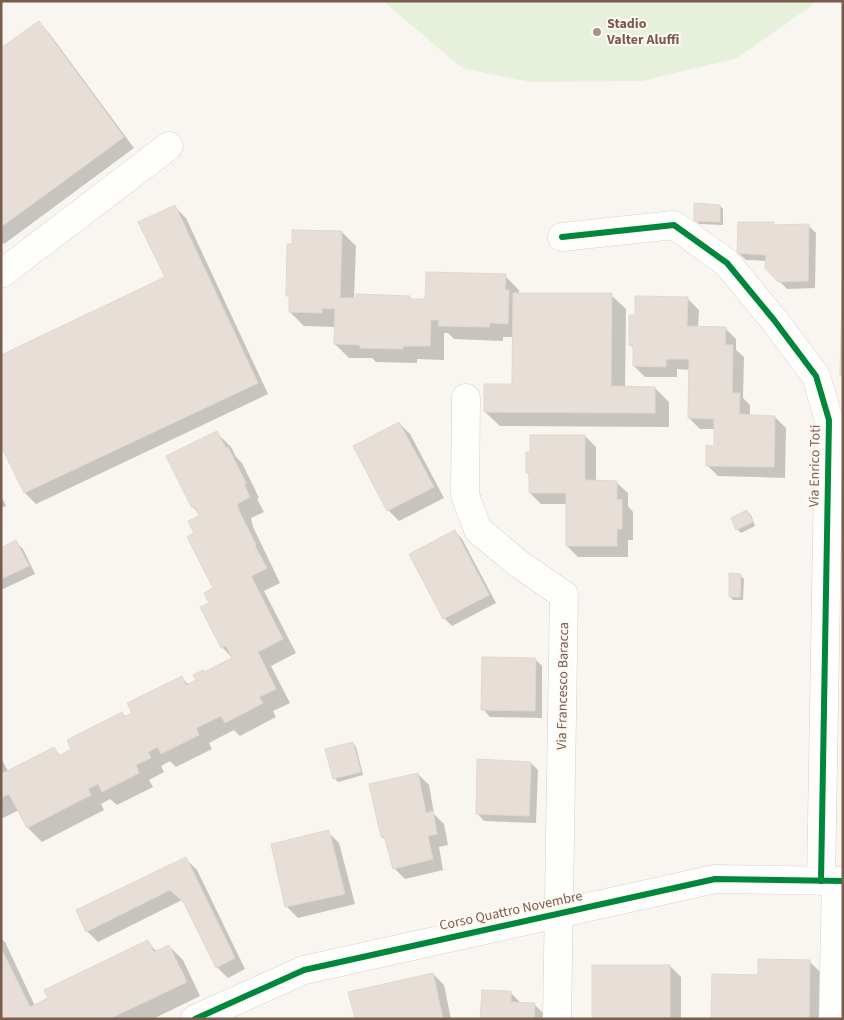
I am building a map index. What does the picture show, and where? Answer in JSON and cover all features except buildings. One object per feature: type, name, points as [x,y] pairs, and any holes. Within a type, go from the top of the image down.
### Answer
[{"type":"street","points":[[1,274],[168,146]]},
{"type":"street","name":"Via Enrico Toti","points":[[562,237],[674,225],[727,263],[774,320],[816,376],[829,420],[834,1019]]},
{"type":"street","name":"Via Francesco Baracca","points":[[466,398],[465,495],[478,530],[519,564],[564,595],[557,1019]]},
{"type":"street","name":"Corso Quattro Novembre","points":[[195,1019],[304,970],[715,879],[833,881]]},
{"type":"green space","name":"Stadio Valter Aluffi","points":[[383,1],[815,1],[811,6],[737,58],[642,81],[530,82],[462,68]]},
{"type":"cycle path","points":[[562,237],[674,225],[727,263],[774,320],[816,376],[829,420],[821,881]]},
{"type":"cycle path","points":[[195,1019],[304,970],[715,879],[843,881]]},
{"type":"place","name":"Stadio Valter Aluffi","points":[[597,32]]}]
